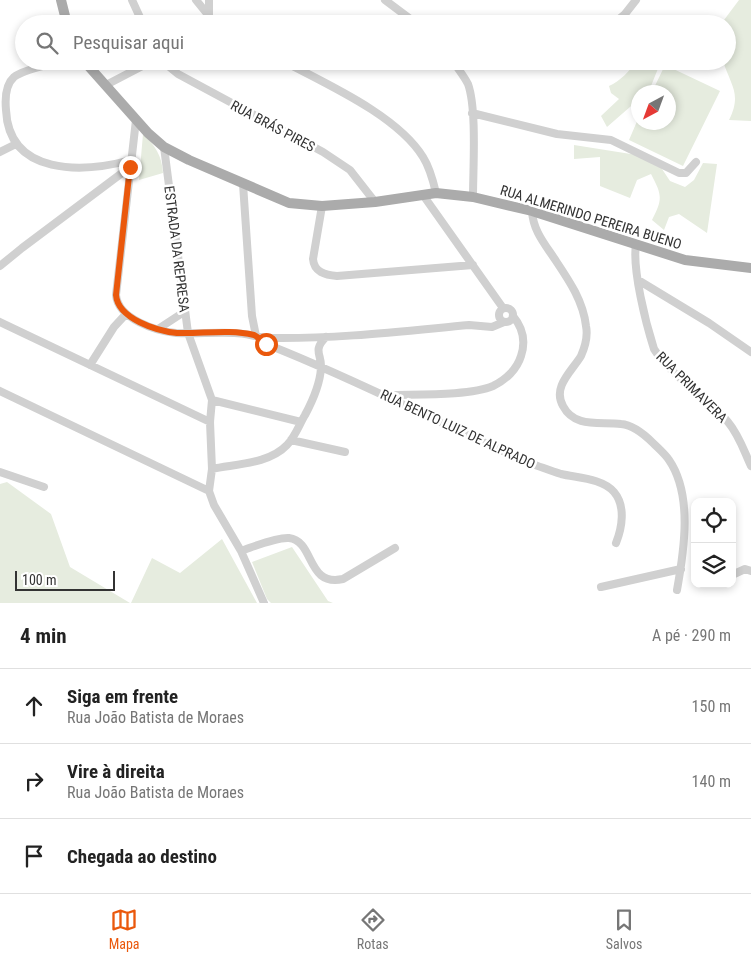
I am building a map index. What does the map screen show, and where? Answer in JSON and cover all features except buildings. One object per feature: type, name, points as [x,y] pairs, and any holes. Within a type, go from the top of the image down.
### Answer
[{"type":"main road","points":[[61,0],[65,15]]},
{"type":"main road","name":"RUA ALMERINDO PEREIRA BUENO","points":[[92,70],[148,133],[164,146],[189,160],[289,203],[322,206],[375,202],[436,193],[473,197],[532,211],[694,262],[751,268]]},
{"type":"street","points":[[132,0],[140,15]]},
{"type":"street","points":[[196,0],[208,15]]},
{"type":"street","points":[[209,0],[209,15]]},
{"type":"street","points":[[386,0],[405,15]]},
{"type":"street","points":[[624,15],[636,0]]},
{"type":"street","points":[[32,70],[19,74],[9,83],[6,98],[7,120],[9,132],[16,144],[38,161],[53,165],[67,167],[130,164]]},
{"type":"street","points":[[106,85],[135,70]]},
{"type":"street","name":"RUA BRÁS PIRES","points":[[173,70],[323,152],[343,165],[356,177],[375,202]]},
{"type":"street","points":[[300,70],[362,105],[400,130],[424,158],[436,193]]},
{"type":"street","points":[[459,70],[467,83],[470,93],[473,197]]},
{"type":"street","points":[[472,113],[557,134],[611,140],[679,173],[686,173],[696,162]]},
{"type":"street","points":[[136,120],[116,295],[118,304],[126,314],[137,321],[175,332],[232,333],[271,338],[326,337],[484,325],[492,326],[509,321],[513,316]]},
{"type":"street","points":[[0,152],[16,144]]},
{"type":"street","name":"ESTRADA DA REPRESA","points":[[164,146],[184,312],[188,333],[212,400],[210,422],[212,469],[208,491]]},
{"type":"street","points":[[0,266],[130,164]]},
{"type":"street","points":[[243,184],[252,316],[256,336]]},
{"type":"street","points":[[423,195],[473,265],[501,310],[499,317],[504,322]]},
{"type":"street","points":[[322,206],[313,264],[317,270],[324,274],[337,276],[473,265]]},
{"type":"street","points":[[532,211],[538,234],[576,291],[587,327],[586,342],[580,356],[562,384],[560,396],[562,405],[575,418],[588,423],[622,424],[633,428],[649,439],[669,460],[677,478],[685,516],[684,551],[677,590]]},
{"type":"street","name":"RUA PRIMAVERA","points":[[636,244],[635,262],[638,280],[654,349],[660,358],[682,380],[727,420],[736,432],[751,466]]},
{"type":"street","points":[[638,280],[709,322],[751,352]]},
{"type":"street","points":[[385,395],[462,392],[493,386],[505,379],[513,371],[523,349],[524,340],[521,329],[510,309],[501,310],[490,322],[484,325]]},
{"type":"street","points":[[158,328],[184,312]]},
{"type":"street","points":[[90,365],[114,327],[126,314]]},
{"type":"street","points":[[0,322],[210,422]]},
{"type":"street","name":"RUA BENTO LUIZ DE ALPRADO","points":[[256,336],[271,346],[385,395],[537,466],[560,474],[605,485],[614,492],[621,506],[622,516],[616,543]]},
{"type":"street","points":[[212,469],[256,461],[278,451],[290,440],[314,395],[321,367],[318,353],[319,346],[326,337]]},
{"type":"street","points":[[0,391],[208,491],[241,551],[264,603]]},
{"type":"street","points":[[212,400],[301,422]]},
{"type":"street","points":[[290,440],[344,452]]},
{"type":"street","points":[[0,472],[44,487]]},
{"type":"street","points":[[241,551],[279,539],[289,538],[296,540],[302,545],[316,570],[328,580],[335,580],[343,578],[395,548]]},
{"type":"street","points":[[601,587],[681,569]]},
{"type":"street","points":[[736,573],[745,569],[751,570]]},
{"type":"shaded area","points":[[739,0],[751,0],[751,121],[729,120],[735,103],[735,96],[727,70],[736,70],[736,15],[728,15]]},
{"type":"shaded area","points":[[629,70],[657,70],[651,85],[631,85],[631,106],[607,127],[601,116],[619,99],[611,93],[609,86]]},
{"type":"shaded area","points":[[663,70],[676,70],[720,91],[683,166],[629,140],[633,130],[676,130],[676,85],[655,85]]},
{"type":"shaded area","points":[[143,134],[157,151],[163,173],[139,180]]},
{"type":"shaded area","points":[[574,145],[637,155],[658,163],[670,181],[685,187],[694,180],[703,163],[717,164],[707,233],[679,214],[669,217],[664,230],[652,220],[660,197],[651,174],[637,180],[630,198],[600,186],[600,157],[574,159]]},
{"type":"shaded area","points":[[7,482],[51,514],[70,567],[130,603],[0,603],[0,484]]},
{"type":"shaded area","points":[[222,539],[257,603],[131,603],[152,558],[180,573]]},
{"type":"shaded area","points":[[292,547],[328,601],[333,603],[271,603],[267,599],[252,562]]},
{"type":"route","points":[[130,167],[116,295],[121,308],[126,314],[137,321],[158,328],[175,332],[244,334],[256,336],[266,344]]}]
